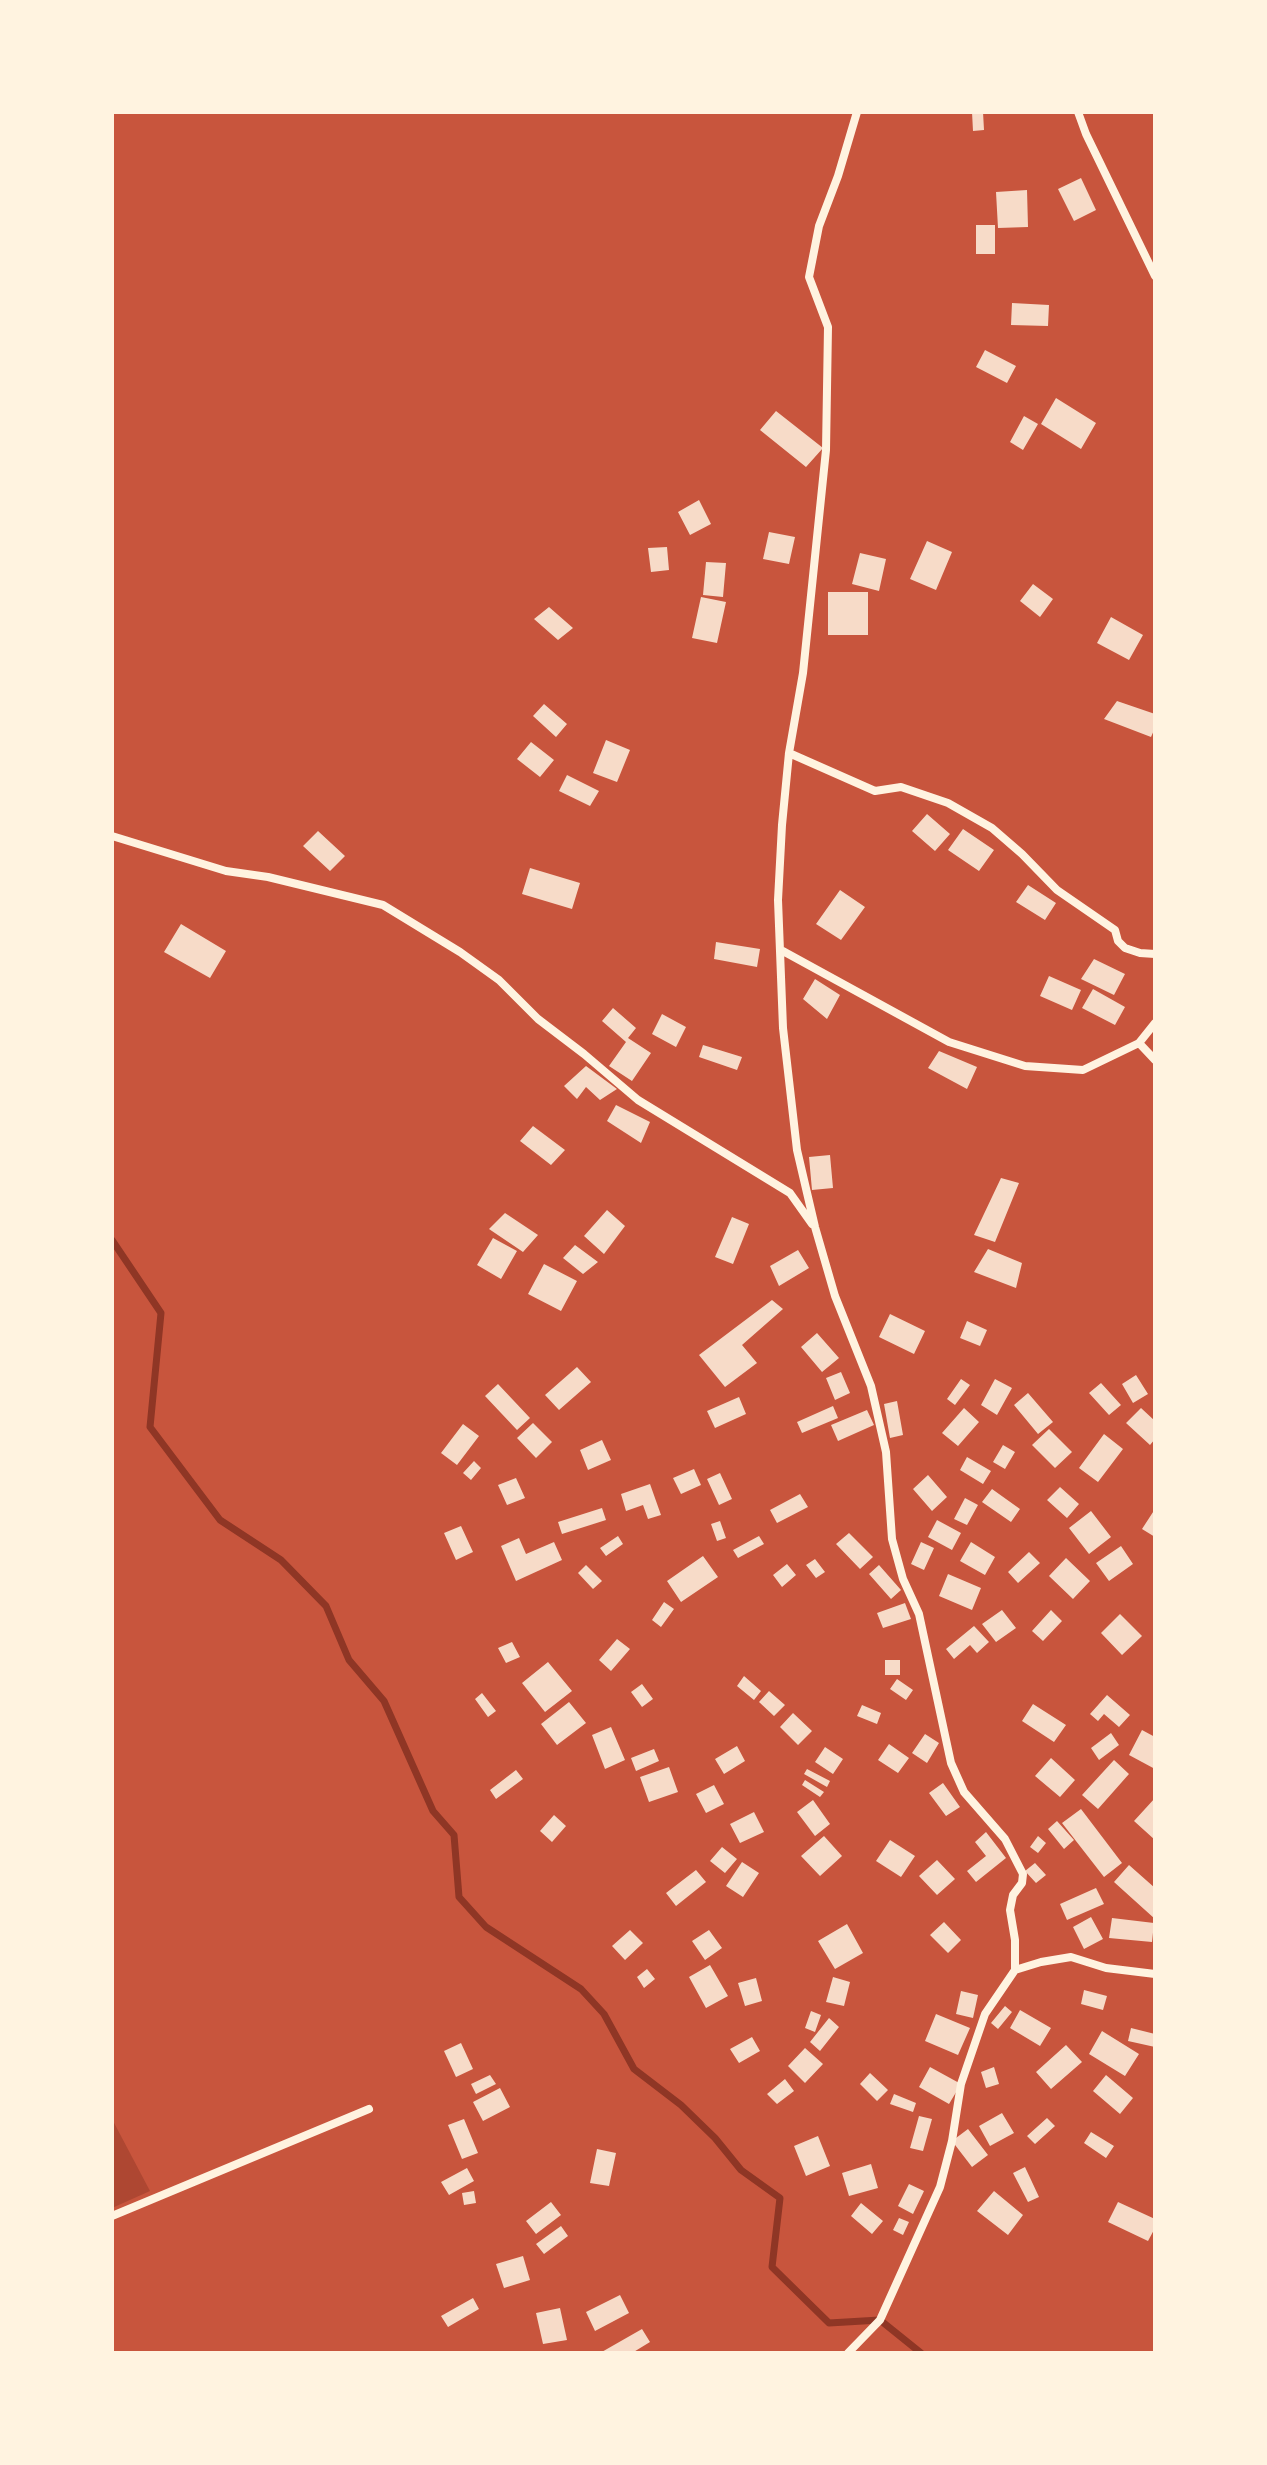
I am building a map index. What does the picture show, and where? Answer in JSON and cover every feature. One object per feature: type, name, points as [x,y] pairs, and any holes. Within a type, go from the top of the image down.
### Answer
[{"type":"street","points":[[848,2353],[880,2320],[940,2187],[952,2141],[961,2084],[985,2014],[1015,1970],[1015,1940],[1010,1910],[1023,1874],[1005,1839],[964,1792],[951,1763],[919,1614],[903,1579],[892,1539],[886,1452],[871,1386],[835,1296],[797,1150],[783,1028],[778,900],[782,825],[789,753],[803,673],[826,450],[828,327],[809,277],[819,226],[857,112]]},
{"type":"street","points":[[1078,112],[1092,148],[1155,276]]},
{"type":"street","points":[[789,753],[875,791],[901,787],[948,803],[992,828],[1057,890],[1115,930],[1118,941],[1125,948],[1155,954]]},
{"type":"street","points":[[112,836],[226,871],[268,877],[383,905],[499,980],[538,1019],[638,1100],[790,1193],[815,1227]]},
{"type":"street","points":[[781,950],[949,1042],[1025,1066],[1083,1070],[1139,1043],[1155,1023]]},
{"type":"street","points":[[1139,1043],[1155,1060]]},
{"type":"street","points":[[1015,1970],[1071,1957],[1106,1968],[1155,1974]]},
{"type":"street","points":[[112,2216],[369,2109]]},
{"type":"shaded area","points":[[112,2119],[150,2191],[112,2208]]},
{"type":"building","points":[[972,112],[983,112],[984,130],[973,131]]},
{"type":"building","points":[[1081,178],[1096,210],[1074,221],[1058,189]]},
{"type":"building","points":[[1027,190],[1028,227],[998,228],[996,192]]},
{"type":"building","points":[[976,225],[995,225],[995,254],[976,254]]},
{"type":"building","points":[[1012,303],[1049,305],[1048,326],[1011,325]]},
{"type":"building","points":[[985,350],[1016,366],[1007,383],[976,367]]},
{"type":"building","points":[[1056,398],[1096,423],[1081,449],[1041,424]]},
{"type":"building","points":[[776,411],[823,448],[806,467],[760,430]]},
{"type":"building","points":[[1024,416],[1038,424],[1023,450],[1010,442]]},
{"type":"building","points":[[699,500],[711,524],[690,535],[678,512]]},
{"type":"building","points":[[769,532],[795,537],[789,564],[763,559]]},
{"type":"building","points":[[927,541],[952,552],[936,590],[910,579]]},
{"type":"building","points":[[667,547],[669,570],[651,572],[648,548]]},
{"type":"building","points":[[860,553],[886,559],[879,591],[852,584]]},
{"type":"building","points":[[706,562],[726,563],[723,597],[703,595]]},
{"type":"building","points":[[1033,584],[1053,599],[1040,617],[1020,601]]},
{"type":"building","points":[[828,592],[868,592],[868,635],[828,635]]},
{"type":"building","points":[[701,597],[726,602],[717,643],[692,638]]},
{"type":"building","points":[[549,607],[573,628],[558,640],[534,619]]},
{"type":"building","points":[[1111,617],[1143,635],[1129,660],[1097,643]]},
{"type":"building","points":[[1117,701],[1155,714],[1151,737],[1104,719]]},
{"type":"building","points":[[544,704],[567,724],[556,737],[533,716]]},
{"type":"building","points":[[606,740],[630,750],[617,782],[593,773]]},
{"type":"building","points":[[531,742],[554,760],[540,777],[517,759]]},
{"type":"building","points":[[567,775],[599,791],[590,806],[559,791]]},
{"type":"building","points":[[927,814],[950,834],[935,851],[912,831]]},
{"type":"building","points":[[963,829],[994,850],[979,871],[948,850]]},
{"type":"building","points":[[318,831],[345,856],[330,871],[303,846]]},
{"type":"building","points":[[530,868],[580,883],[572,909],[522,894]]},
{"type":"building","points":[[1028,885],[1056,903],[1045,920],[1016,902]]},
{"type":"building","points":[[840,890],[865,907],[841,940],[816,924]]},
{"type":"building","points":[[181,924],[226,951],[210,978],[164,952]]},
{"type":"building","points":[[716,942],[760,949],[757,967],[714,959]]},
{"type":"building","points":[[1094,959],[1125,974],[1114,995],[1081,979]]},
{"type":"building","points":[[1049,976],[1081,990],[1072,1010],[1040,996]]},
{"type":"building","points":[[815,979],[840,995],[827,1019],[803,999]]},
{"type":"building","points":[[1093,989],[1125,1007],[1115,1025],[1082,1008]]},
{"type":"building","points":[[613,1008],[636,1028],[628,1038],[651,1053],[632,1081],[609,1066],[626,1042],[602,1021]]},
{"type":"building","points":[[662,1014],[686,1027],[676,1047],[652,1034]]},
{"type":"building","points":[[703,1045],[742,1057],[737,1070],[699,1057]]},
{"type":"building","points":[[939,1051],[977,1067],[967,1089],[928,1068]]},
{"type":"building","points":[[586,1066],[617,1089],[600,1100],[586,1087],[577,1099],[564,1086]]},
{"type":"building","points":[[616,1105],[650,1122],[641,1143],[607,1121]]},
{"type":"building","points":[[533,1126],[565,1150],[551,1165],[520,1141]]},
{"type":"building","points":[[830,1155],[833,1188],[812,1190],[809,1157]]},
{"type":"building","points":[[1001,1178],[1019,1183],[995,1242],[974,1235]]},
{"type":"building","points":[[607,1210],[625,1226],[604,1254],[584,1236]]},
{"type":"building","points":[[505,1213],[538,1235],[523,1252],[489,1229]]},
{"type":"building","points":[[732,1217],[749,1224],[733,1264],[715,1257]]},
{"type":"building","points":[[493,1238],[517,1251],[501,1279],[477,1265]]},
{"type":"building","points":[[575,1245],[598,1262],[583,1274],[563,1258]]},
{"type":"building","points":[[988,1249],[1022,1263],[1016,1288],[974,1272]]},
{"type":"building","points":[[798,1250],[809,1268],[779,1286],[770,1266]]},
{"type":"building","points":[[544,1264],[577,1281],[561,1311],[528,1294]]},
{"type":"building","points":[[772,1300],[783,1309],[742,1345],[757,1363],[725,1387],[699,1355]]},
{"type":"building","points":[[890,1314],[925,1331],[914,1354],[879,1337]]},
{"type":"building","points":[[967,1321],[987,1330],[980,1346],[960,1338]]},
{"type":"building","points":[[817,1333],[839,1358],[822,1372],[801,1347]]},
{"type":"building","points":[[577,1367],[591,1382],[559,1410],[545,1395]]},
{"type":"building","points":[[841,1372],[850,1393],[835,1400],[826,1378]]},
{"type":"building","points":[[1136,1375],[1148,1394],[1133,1403],[1122,1384]]},
{"type":"building","points":[[961,1379],[970,1385],[955,1405],[947,1399]]},
{"type":"building","points":[[995,1379],[1012,1388],[997,1415],[981,1405]]},
{"type":"building","points":[[1101,1383],[1121,1405],[1109,1415],[1089,1393]]},
{"type":"building","points":[[498,1384],[530,1418],[517,1430],[485,1396]]},
{"type":"building","points":[[1028,1393],[1053,1422],[1038,1434],[1014,1405]]},
{"type":"building","points":[[739,1397],[746,1414],[715,1428],[707,1411]]},
{"type":"building","points":[[897,1401],[903,1435],[890,1438],[884,1404]]},
{"type":"building","points":[[833,1406],[838,1418],[802,1433],[797,1422]]},
{"type":"building","points":[[964,1408],[979,1422],[958,1446],[942,1433]]},
{"type":"building","points":[[1141,1408],[1155,1421],[1155,1439],[1150,1445],[1126,1423]]},
{"type":"building","points":[[867,1410],[874,1425],[838,1441],[831,1425]]},
{"type":"building","points":[[533,1423],[552,1442],[536,1458],[517,1438]]},
{"type":"building","points":[[463,1424],[479,1436],[457,1465],[441,1453]]},
{"type":"building","points":[[1049,1429],[1072,1452],[1055,1468],[1032,1445]]},
{"type":"building","points":[[1104,1434],[1123,1449],[1098,1482],[1079,1468]]},
{"type":"building","points":[[602,1440],[611,1460],[588,1470],[580,1450]]},
{"type":"building","points":[[1003,1445],[1015,1452],[1005,1469],[993,1462]]},
{"type":"building","points":[[967,1457],[991,1471],[983,1484],[960,1470]]},
{"type":"building","points":[[474,1461],[481,1468],[471,1480],[463,1473]]},
{"type":"building","points":[[694,1469],[701,1485],[681,1494],[673,1478]]},
{"type":"building","points":[[720,1473],[732,1499],[719,1505],[707,1479]]},
{"type":"building","points":[[928,1475],[947,1497],[932,1511],[913,1489]]},
{"type":"building","points":[[516,1478],[525,1498],[507,1505],[498,1485]]},
{"type":"building","points":[[650,1484],[661,1515],[648,1519],[643,1505],[626,1511],[621,1494]]},
{"type":"building","points":[[1060,1487],[1079,1504],[1067,1518],[1047,1500]]},
{"type":"building","points":[[992,1489],[1020,1509],[1011,1522],[982,1502]]},
{"type":"building","points":[[800,1494],[808,1507],[777,1523],[770,1510]]},
{"type":"building","points":[[965,1498],[978,1505],[967,1525],[954,1519]]},
{"type":"building","points":[[602,1508],[606,1520],[562,1534],[558,1522]]},
{"type":"building","points":[[1155,1509],[1155,1537],[1142,1529]]},
{"type":"building","points":[[1091,1511],[1111,1537],[1089,1554],[1069,1528]]},
{"type":"building","points":[[937,1520],[961,1533],[952,1550],[928,1537]]},
{"type":"building","points":[[720,1521],[726,1538],[717,1541],[711,1524]]},
{"type":"building","points":[[461,1526],[473,1552],[456,1560],[444,1533]]},
{"type":"building","points":[[849,1533],[873,1557],[860,1569],[836,1544]]},
{"type":"building","points":[[618,1536],[623,1544],[606,1556],[600,1548]]},
{"type":"building","points":[[759,1536],[764,1544],[738,1558],[733,1550]]},
{"type":"building","points":[[519,1538],[526,1554],[554,1542],[562,1560],[516,1581],[501,1546]]},
{"type":"building","points":[[921,1542],[934,1548],[924,1570],[911,1564]]},
{"type":"building","points":[[971,1542],[995,1557],[985,1575],[960,1561]]},
{"type":"building","points":[[1121,1546],[1133,1564],[1109,1581],[1096,1563]]},
{"type":"building","points":[[1029,1552],[1040,1563],[1018,1583],[1008,1572]]},
{"type":"building","points":[[703,1556],[718,1577],[681,1602],[667,1581]]},
{"type":"building","points":[[1066,1558],[1090,1581],[1073,1599],[1049,1576]]},
{"type":"building","points":[[815,1559],[825,1572],[816,1578],[806,1565]]},
{"type":"building","points":[[787,1564],[796,1575],[782,1587],[773,1575]]},
{"type":"building","points":[[586,1565],[602,1581],[593,1589],[578,1573]]},
{"type":"building","points":[[879,1565],[901,1590],[891,1599],[869,1574]]},
{"type":"building","points":[[948,1574],[981,1588],[972,1610],[939,1596]]},
{"type":"building","points":[[664,1602],[674,1609],[661,1627],[652,1620]]},
{"type":"building","points":[[905,1603],[911,1619],[883,1628],[877,1613]]},
{"type":"building","points":[[1002,1610],[1016,1628],[996,1642],[982,1624]]},
{"type":"building","points":[[1051,1610],[1062,1621],[1043,1641],[1032,1631]]},
{"type":"building","points":[[1120,1614],[1142,1636],[1122,1655],[1101,1633]]},
{"type":"building","points":[[974,1626],[989,1642],[977,1653],[970,1645],[954,1659],[946,1649]]},
{"type":"building","points":[[617,1639],[630,1649],[611,1671],[599,1660]]},
{"type":"building","points":[[512,1642],[520,1657],[506,1663],[498,1648]]},
{"type":"building","points":[[885,1660],[900,1660],[900,1675],[885,1675]]},
{"type":"building","points":[[548,1662],[572,1691],[545,1712],[522,1683]]},
{"type":"building","points":[[744,1676],[761,1691],[754,1700],[737,1686]]},
{"type":"building","points":[[897,1679],[913,1690],[906,1700],[890,1689]]},
{"type":"building","points":[[642,1684],[653,1699],[642,1707],[631,1692]]},
{"type":"building","points":[[769,1691],[785,1705],[774,1716],[759,1702]]},
{"type":"building","points":[[482,1693],[496,1711],[488,1717],[475,1699]]},
{"type":"building","points":[[1107,1695],[1130,1715],[1119,1727],[1104,1714],[1098,1721],[1090,1714]]},
{"type":"building","points":[[569,1702],[586,1723],[557,1745],[541,1724]]},
{"type":"building","points":[[1033,1704],[1066,1725],[1054,1742],[1022,1721]]},
{"type":"building","points":[[862,1705],[881,1713],[877,1724],[857,1716]]},
{"type":"building","points":[[793,1713],[812,1731],[798,1745],[780,1727]]},
{"type":"building","points":[[611,1727],[625,1760],[605,1769],[592,1735]]},
{"type":"building","points":[[1142,1730],[1155,1737],[1155,1769],[1129,1755]]},
{"type":"building","points":[[1111,1733],[1119,1745],[1099,1760],[1091,1748]]},
{"type":"building","points":[[925,1734],[939,1743],[927,1763],[912,1753]]},
{"type":"building","points":[[889,1744],[909,1758],[898,1773],[878,1760]]},
{"type":"building","points":[[737,1746],[745,1761],[724,1774],[715,1759]]},
{"type":"building","points":[[825,1747],[843,1759],[833,1774],[815,1762]]},
{"type":"building","points":[[654,1749],[659,1761],[636,1771],[631,1758]]},
{"type":"building","points":[[1051,1758],[1075,1780],[1060,1797],[1035,1776]]},
{"type":"building","points":[[1114,1760],[1129,1774],[1098,1809],[1082,1795]]},
{"type":"building","points":[[669,1767],[678,1792],[649,1802],[640,1777]]},
{"type":"building","points":[[807,1769],[830,1781],[827,1787],[804,1774]]},
{"type":"building","points":[[516,1770],[523,1779],[496,1799],[490,1790]]},
{"type":"building","points":[[805,1780],[824,1792],[820,1797],[802,1785]]},
{"type":"building","points":[[943,1783],[960,1807],[946,1816],[929,1793]]},
{"type":"building","points":[[714,1785],[724,1804],[706,1813],[696,1794]]},
{"type":"building","points":[[1155,1798],[1155,1840],[1134,1821]]},
{"type":"building","points":[[813,1800],[830,1824],[815,1836],[797,1812]]},
{"type":"building","points":[[1081,1809],[1122,1863],[1104,1877],[1062,1823]]},
{"type":"building","points":[[754,1812],[764,1832],[740,1843],[730,1824]]},
{"type":"building","points":[[554,1815],[566,1826],[552,1842],[540,1831]]},
{"type":"building","points":[[1057,1821],[1074,1840],[1064,1849],[1048,1829]]},
{"type":"building","points":[[986,1832],[1006,1858],[976,1882],[967,1871],[986,1856],[975,1842]]},
{"type":"building","points":[[824,1836],[842,1856],[820,1876],[801,1856]]},
{"type":"building","points":[[1038,1836],[1046,1843],[1038,1853],[1030,1847]]},
{"type":"building","points":[[890,1840],[915,1856],[901,1877],[876,1861]]},
{"type":"building","points":[[722,1847],[737,1859],[725,1873],[710,1861]]},
{"type":"building","points":[[937,1860],[955,1879],[937,1895],[919,1876]]},
{"type":"building","points":[[742,1862],[759,1873],[743,1897],[726,1886]]},
{"type":"building","points":[[1035,1863],[1046,1875],[1036,1883],[1025,1871]]},
{"type":"building","points":[[1129,1865],[1155,1888],[1155,1919],[1114,1882]]},
{"type":"building","points":[[696,1870],[706,1882],[676,1906],[666,1893]]},
{"type":"building","points":[[1096,1888],[1104,1904],[1067,1920],[1060,1904]]},
{"type":"building","points":[[1091,1917],[1103,1939],[1084,1949],[1073,1927]]},
{"type":"building","points":[[1112,1918],[1154,1923],[1152,1942],[1109,1938]]},
{"type":"building","points":[[944,1922],[961,1940],[948,1953],[930,1935]]},
{"type":"building","points":[[847,1924],[863,1953],[835,1969],[818,1941]]},
{"type":"building","points":[[630,1930],[643,1943],[625,1960],[612,1946]]},
{"type":"building","points":[[709,1930],[722,1948],[705,1960],[692,1941]]},
{"type":"building","points":[[710,1965],[728,1996],[706,2008],[689,1977]]},
{"type":"building","points":[[647,1969],[655,1979],[644,1988],[637,1977]]},
{"type":"building","points":[[833,1977],[850,1982],[844,2006],[826,2002]]},
{"type":"building","points":[[756,1978],[762,2001],[745,2006],[738,1983]]},
{"type":"building","points":[[1084,1990],[1107,1996],[1103,2010],[1081,2004]]},
{"type":"building","points":[[961,1991],[978,1995],[973,2018],[956,2014]]},
{"type":"building","points":[[1005,2006],[1012,2012],[998,2029],[991,2023]]},
{"type":"building","points":[[1020,2010],[1051,2028],[1040,2046],[1010,2028]]},
{"type":"building","points":[[811,2011],[821,2015],[815,2032],[805,2028]]},
{"type":"building","points":[[936,2014],[970,2028],[958,2055],[925,2041]]},
{"type":"building","points":[[829,2018],[839,2027],[820,2051],[810,2042]]},
{"type":"building","points":[[1131,2028],[1155,2034],[1155,2047],[1128,2041]]},
{"type":"building","points":[[1102,2031],[1139,2054],[1125,2076],[1089,2054]]},
{"type":"building","points":[[752,2037],[760,2051],[739,2063],[730,2049]]},
{"type":"building","points":[[461,2043],[473,2069],[456,2077],[444,2051]]},
{"type":"building","points":[[1066,2045],[1082,2062],[1051,2089],[1036,2072]]},
{"type":"building","points":[[805,2048],[823,2064],[805,2083],[788,2066]]},
{"type":"building","points":[[930,2067],[961,2084],[949,2104],[919,2087]]},
{"type":"building","points":[[994,2067],[999,2084],[986,2088],[981,2072]]},
{"type":"building","points":[[870,2073],[888,2090],[877,2101],[860,2084]]},
{"type":"building","points":[[490,2075],[496,2084],[476,2094],[471,2084]]},
{"type":"building","points":[[1106,2075],[1133,2098],[1120,2114],[1093,2091]]},
{"type":"building","points":[[785,2079],[794,2091],[777,2104],[767,2094]]},
{"type":"building","points":[[500,2088],[510,2107],[483,2121],[473,2102]]},
{"type":"building","points":[[894,2094],[916,2103],[913,2112],[890,2104]]},
{"type":"building","points":[[1002,2113],[1014,2133],[990,2146],[979,2126]]},
{"type":"building","points":[[919,2116],[932,2119],[923,2151],[910,2148]]},
{"type":"building","points":[[1047,2118],[1055,2126],[1035,2144],[1027,2136]]},
{"type":"building","points":[[464,2119],[478,2153],[462,2159],[448,2125]]},
{"type":"building","points":[[968,2129],[988,2155],[972,2167],[952,2141]]},
{"type":"building","points":[[1091,2132],[1114,2146],[1106,2158],[1084,2143]]},
{"type":"building","points":[[818,2136],[830,2166],[806,2176],[794,2146]]},
{"type":"building","points":[[597,2149],[616,2153],[609,2186],[590,2183]]},
{"type":"building","points":[[871,2164],[878,2188],[849,2196],[842,2173]]},
{"type":"building","points":[[1025,2167],[1039,2197],[1028,2202],[1013,2173]]},
{"type":"building","points":[[467,2168],[474,2181],[449,2195],[441,2182]]},
{"type":"building","points":[[909,2184],[924,2191],[913,2214],[898,2206]]},
{"type":"building","points":[[474,2191],[476,2203],[464,2205],[462,2193]]},
{"type":"building","points":[[994,2191],[1023,2215],[1008,2235],[977,2211]]},
{"type":"building","points":[[551,2202],[561,2215],[536,2234],[526,2221]]},
{"type":"building","points":[[1118,2202],[1155,2219],[1155,2228],[1148,2241],[1108,2222]]},
{"type":"building","points":[[861,2203],[883,2221],[872,2234],[851,2216]]},
{"type":"building","points":[[899,2218],[909,2222],[903,2235],[893,2230]]},
{"type":"building","points":[[561,2226],[568,2236],[544,2254],[536,2244]]},
{"type":"building","points":[[523,2256],[530,2280],[504,2288],[496,2264]]},
{"type":"building","points":[[620,2295],[629,2313],[595,2331],[586,2312]]},
{"type":"building","points":[[473,2298],[479,2309],[448,2327],[441,2316]]},
{"type":"building","points":[[560,2308],[567,2340],[543,2344],[536,2313]]},
{"type":"building","points":[[642,2329],[650,2342],[632,2353],[600,2353]]},
{"type":"waterway","points":[[112,1240],[161,1313],[150,1427],[220,1520],[281,1560],[326,1606],[349,1660],[384,1701],[433,1811],[454,1835],[459,1897],[486,1927],[581,1989],[604,2014],[634,2069],[681,2105],[715,2138],[741,2170],[780,2198],[772,2267],[829,2323],[880,2320],[921,2353]]}]
